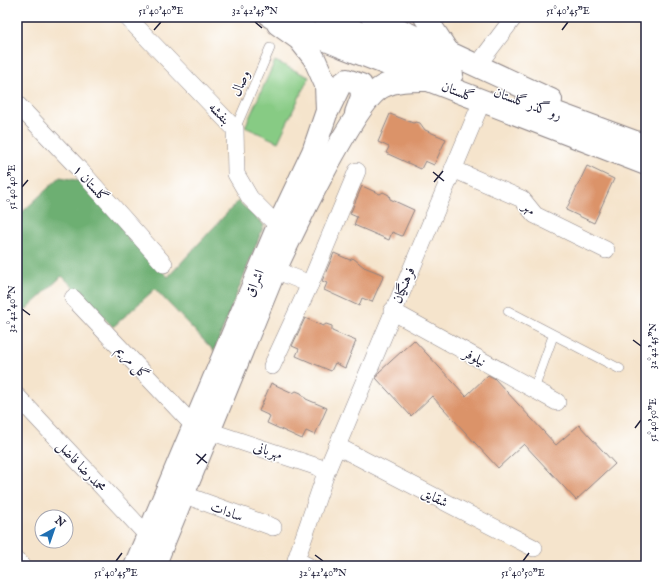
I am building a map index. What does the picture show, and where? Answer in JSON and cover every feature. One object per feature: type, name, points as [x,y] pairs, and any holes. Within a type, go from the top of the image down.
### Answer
[{"type":"main road","name":"اشراق","points":[[154,566],[182,494],[201,428],[278,226],[313,152],[327,112],[326,85],[314,58],[300,39],[267,17]]},
{"type":"main road","name":"گلستان","points":[[271,17],[646,164]]},
{"type":"main road","name":"رو گذر گلستان","points":[[324,17],[461,78],[646,145]]},
{"type":"main road","points":[[372,17],[646,145]]},
{"type":"main road","points":[[425,17],[448,52]]},
{"type":"main road","points":[[327,112],[340,85],[347,80],[361,85],[362,98],[354,122]]},
{"type":"main road","name":"اشراق","points":[[136,566],[148,536],[201,428],[291,234],[354,122],[371,96],[381,87],[406,80],[430,80]]},
{"type":"street","name":"بنفشه","points":[[127,17],[235,129],[236,174],[250,198],[278,226]]},
{"type":"street","points":[[478,66],[514,17]]},
{"type":"street","name":"فرهنگیان","points":[[302,563],[327,470],[392,311],[482,101]]},
{"type":"street","name":"گلستان ۱","points":[[17,104],[164,264]]},
{"type":"street","name":"مهر","points":[[453,169],[522,199],[535,215],[606,250]]},
{"type":"street","points":[[272,366],[310,284],[357,171]]},
{"type":"street","points":[[275,270],[310,284]]},
{"type":"street","name":"گل مریم","points":[[73,298],[201,428]]},
{"type":"street","name":"نیلوفر","points":[[392,311],[557,402]]},
{"type":"street","name":"محمدرضا فاضل","points":[[17,396],[148,536]]},
{"type":"street","name":"مهربانی","points":[[201,428],[327,470]]},
{"type":"street","name":"شقایق","points":[[337,446],[534,548]]},
{"type":"street","name":"سادات","points":[[182,494],[273,527]]},
{"type":"street","points":[[17,563],[20,566]]},
{"type":"lane","name":"وصال","points":[[235,129],[270,48]]},
{"type":"lane","points":[[508,311],[553,336],[620,369]]},
{"type":"lane","points":[[534,389],[553,336]]},
{"type":"green space","points":[[275,61],[309,77],[278,142],[245,127]]},
{"type":"green space","points":[[60,177],[82,181],[168,277],[238,201],[264,225],[214,351],[155,289],[113,327],[62,276],[17,318],[17,217]]},
{"type":"building","points":[[390,114],[413,123],[420,123],[425,130],[446,139],[434,165],[425,161],[421,169],[386,153],[389,147],[378,142]]},
{"type":"building","points":[[587,166],[614,179],[594,223],[566,210]]},
{"type":"building","points":[[362,186],[380,194],[383,192],[389,195],[390,199],[414,210],[402,236],[392,232],[389,240],[354,225],[357,217],[350,214]]},
{"type":"building","points":[[334,253],[350,260],[353,258],[364,267],[384,275],[372,302],[362,298],[359,306],[324,290],[327,283],[322,281]]},
{"type":"building","points":[[305,318],[323,326],[326,324],[332,326],[332,331],[356,341],[345,368],[335,363],[331,371],[296,356],[299,349],[292,346]]},
{"type":"building","points":[[414,340],[466,396],[488,375],[494,378],[556,445],[579,425],[615,464],[576,500],[524,444],[498,468],[432,396],[411,416],[376,378],[379,372]]},
{"type":"building","points":[[271,383],[293,393],[296,391],[301,393],[306,399],[327,408],[315,435],[306,431],[302,439],[267,423],[270,416],[259,411]]}]
